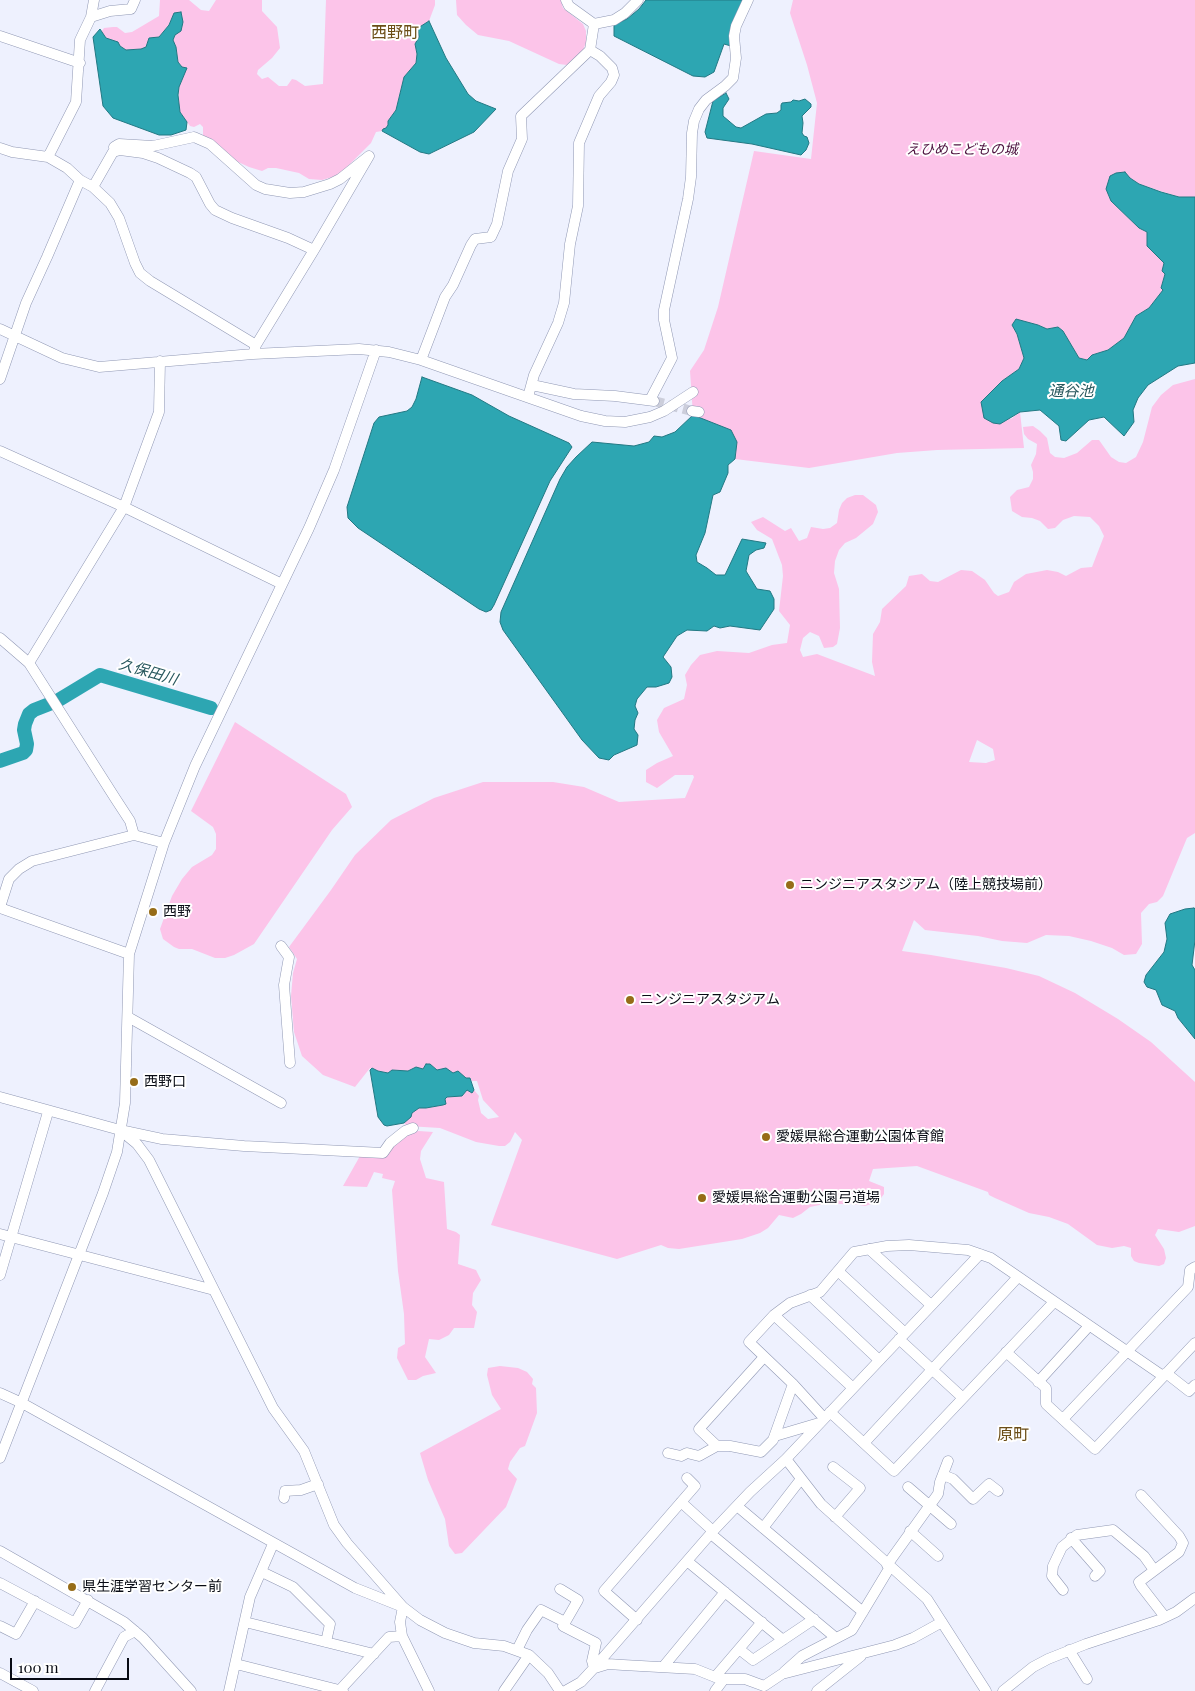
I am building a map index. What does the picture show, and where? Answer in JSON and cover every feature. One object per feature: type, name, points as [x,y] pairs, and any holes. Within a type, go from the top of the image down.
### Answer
[{"type":"street","points":[[48,157],[76,102],[80,40],[91,17],[94,0]]},
{"type":"street","points":[[91,17],[110,11],[131,9],[135,0]]},
{"type":"street","points":[[566,0],[569,6],[594,24],[614,20],[625,13],[638,0]]},
{"type":"street","points":[[532,385],[574,394],[652,400],[672,358],[664,320],[664,310],[688,198],[694,120],[706,100],[733,78],[736,58],[734,36],[736,26],[748,0]]},
{"type":"street","points":[[421,360],[445,297],[453,285],[471,245],[475,239],[491,237],[496,224],[508,171],[522,139],[521,116],[590,50],[594,24]]},
{"type":"street","points":[[0,36],[80,62]]},
{"type":"street","points":[[528,397],[534,375],[558,323],[564,303],[570,244],[578,206],[579,143],[599,96],[611,82],[614,74],[612,68],[600,56],[590,50]]},
{"type":"street","points":[[93,187],[115,151],[114,147],[119,144],[153,146],[194,137],[210,144],[256,185],[265,190],[290,193],[304,192],[330,184],[340,179],[369,156],[254,349]]},
{"type":"street","points":[[0,148],[12,152],[48,157],[93,187],[110,202],[119,218],[140,273],[254,349]]},
{"type":"street","points":[[115,151],[120,150],[143,154],[183,169],[196,177],[215,210],[314,250]]},
{"type":"street","points":[[0,379],[26,303],[80,180]]},
{"type":"street","points":[[0,329],[62,358],[100,367],[254,349],[359,349],[400,353],[581,416],[605,421],[626,422],[650,417],[664,411],[692,392]]},
{"type":"street","points":[[0,1458],[111,1172],[125,1103],[129,950],[164,843],[195,766],[309,528],[334,470],[376,350]]},
{"type":"street","points":[[29,663],[124,507],[159,412],[160,361]]},
{"type":"street","points":[[0,451],[124,507],[282,584]]},
{"type":"street","points":[[0,638],[29,663],[130,821],[134,835]]},
{"type":"street","points":[[129,950],[74,934],[0,908],[9,879],[19,869],[32,862],[134,835],[164,843]]},
{"type":"street","points":[[281,946],[289,956],[284,985],[290,1062]]},
{"type":"street","points":[[128,1017],[281,1103]]},
{"type":"street","points":[[0,1097],[48,1112],[162,1139],[244,1146],[383,1153],[390,1143],[405,1131],[413,1128]]},
{"type":"street","points":[[0,1275],[48,1112]]},
{"type":"street","points":[[120,1130],[137,1144],[149,1160],[274,1408],[304,1451],[334,1525],[347,1543],[403,1607],[420,1620],[445,1633],[474,1643],[504,1646],[529,1655],[548,1673],[560,1691]]},
{"type":"street","points":[[0,1234],[214,1290]]},
{"type":"street","points":[[1054,1302],[894,1471],[864,1442],[825,1417],[749,1342],[774,1315],[790,1303],[820,1292],[854,1252],[909,1245],[968,1250],[991,1258],[1127,1352],[1189,1391],[1195,1386]]},
{"type":"street","points":[[869,1249],[931,1305]]},
{"type":"street","points":[[565,1691],[581,1682],[712,1532],[786,1459],[980,1254]]},
{"type":"street","points":[[1063,1419],[1188,1287],[1190,1270],[1195,1267]]},
{"type":"street","points":[[838,1270],[932,1369],[963,1398]]},
{"type":"street","points":[[864,1442],[1018,1277]]},
{"type":"street","points":[[810,1295],[879,1360]]},
{"type":"street","points":[[774,1315],[853,1388]]},
{"type":"street","points":[[1038,1382],[1090,1326]]},
{"type":"street","points":[[1006,1352],[1046,1388],[1046,1404],[1095,1449],[1195,1343]]},
{"type":"street","points":[[717,1446],[699,1429],[764,1357]]},
{"type":"street","points":[[668,1453],[681,1456],[687,1453],[698,1456],[717,1446],[761,1452],[773,1440],[793,1384]]},
{"type":"street","points":[[0,1393],[22,1403],[355,1588],[403,1607]]},
{"type":"street","points":[[774,1436],[825,1417]]},
{"type":"street","points":[[786,1459],[821,1504],[834,1517],[927,1599],[986,1691]]},
{"type":"street","points":[[594,1668],[608,1664],[695,1669],[720,1678],[745,1679],[762,1688],[782,1674],[802,1656],[852,1630],[910,1531],[938,1494],[948,1461]]},
{"type":"street","points":[[833,1467],[860,1488],[834,1517]]},
{"type":"street","points":[[943,1475],[953,1480],[973,1499],[990,1484],[998,1491]]},
{"type":"street","points":[[637,1620],[604,1591],[695,1486],[687,1478]]},
{"type":"street","points":[[763,1528],[801,1478]]},
{"type":"street","points":[[285,1491],[301,1490],[318,1484]]},
{"type":"street","points":[[908,1487],[951,1524]]},
{"type":"street","points":[[1140,1496],[1180,1536],[1183,1543],[1179,1552],[1140,1582],[1140,1586],[1165,1617]]},
{"type":"street","points":[[681,1502],[712,1532],[836,1638]]},
{"type":"street","points":[[737,1506],[863,1612]]},
{"type":"street","points":[[1063,1590],[1052,1576],[1052,1571],[1059,1552],[1071,1538],[1078,1535],[1113,1530],[1144,1556],[1154,1570]]},
{"type":"street","points":[[910,1531],[938,1556]]},
{"type":"street","points":[[1071,1538],[1100,1571],[1095,1576]]},
{"type":"street","points":[[229,1691],[250,1596],[273,1544]]},
{"type":"street","points":[[0,1551],[124,1622],[135,1631],[191,1691]]},
{"type":"street","points":[[687,1561],[783,1640]]},
{"type":"street","points":[[262,1572],[293,1587],[330,1624],[326,1642]]},
{"type":"street","points":[[0,1583],[75,1623],[88,1600]]},
{"type":"street","points":[[560,1589],[578,1600],[563,1626],[596,1643],[592,1661],[594,1668]]},
{"type":"street","points":[[663,1667],[725,1592]]},
{"type":"street","points":[[0,1626],[16,1634],[34,1601]]},
{"type":"street","points":[[1004,1691],[1033,1667],[1069,1650],[1165,1617],[1194,1602]]},
{"type":"street","points":[[403,1607],[400,1622],[402,1636],[429,1691]]},
{"type":"street","points":[[517,1650],[527,1630],[542,1610],[565,1622]]},
{"type":"street","points":[[739,1649],[753,1660],[814,1619]]},
{"type":"street","points":[[244,1622],[374,1654]]},
{"type":"street","points":[[715,1691],[720,1678],[739,1649],[762,1622]]},
{"type":"street","points":[[782,1674],[904,1642],[942,1622]]},
{"type":"street","points":[[99,1690],[124,1637],[135,1631]]},
{"type":"street","points":[[236,1664],[341,1691],[389,1637],[402,1636]]},
{"type":"street","points":[[1069,1650],[1087,1679]]},
{"type":"street","points":[[817,1691],[865,1653]]},
{"type":"street","points":[[504,1691],[529,1655]]},
{"type":"street","points":[[0,1673],[33,1691]]},
{"type":"green space","points":[[160,0],[189,0],[201,10],[209,11],[216,0],[262,0],[262,11],[277,27],[280,48],[258,70],[257,74],[262,79],[268,77],[279,86],[287,86],[292,79],[305,86],[323,84],[326,0],[435,0],[435,5],[429,21],[419,28],[419,37],[415,44],[416,63],[404,77],[396,110],[388,121],[389,125],[382,131],[376,132],[371,143],[345,169],[336,176],[322,180],[309,179],[299,173],[276,168],[268,168],[262,171],[249,167],[236,161],[203,135],[203,127],[200,124],[194,127],[190,126],[180,112],[179,105],[179,87],[183,75],[173,40],[175,35],[174,14],[169,25],[159,37],[149,38],[146,47],[141,49],[126,50],[102,35],[104,28],[113,27],[117,27],[125,33],[132,32],[159,16]]},
{"type":"green space","points":[[456,0],[561,0],[563,8],[583,24],[586,31],[586,43],[583,50],[567,65],[559,64],[509,41],[478,35],[457,15]]},
{"type":"green space","name":"えひめこどもの城","points":[[793,0],[1195,0],[1195,197],[1179,197],[1139,184],[1130,178],[1108,195],[1111,201],[1139,228],[1147,232],[1147,246],[1164,263],[1165,274],[1161,288],[1164,290],[1149,308],[1136,316],[1124,338],[1108,350],[1092,355],[1087,360],[1079,358],[1063,331],[1058,327],[1047,329],[1038,325],[1012,325],[1017,334],[1024,358],[1019,369],[1002,381],[981,402],[983,409],[1011,419],[1020,412],[1024,448],[897,453],[809,468],[735,459],[737,442],[693,415],[690,371],[704,350],[718,307],[754,151],[811,159],[817,103],[790,13]]},
{"type":"green space","points":[[1195,379],[1195,833],[1187,838],[1163,896],[1157,902],[1149,904],[1141,913],[1142,944],[1136,954],[1124,955],[1112,948],[1069,936],[1046,935],[1027,943],[1002,941],[978,936],[925,930],[914,920],[902,951],[1006,968],[1039,976],[1075,993],[1118,1019],[1151,1042],[1195,1082],[1195,1226],[1179,1232],[1158,1229],[1155,1235],[1164,1249],[1166,1258],[1164,1264],[1159,1266],[1139,1263],[1134,1261],[1131,1256],[1131,1248],[1124,1246],[1112,1248],[1097,1245],[1068,1224],[1049,1217],[1029,1213],[989,1195],[988,1192],[917,1166],[873,1169],[869,1181],[884,1187],[884,1194],[878,1202],[865,1206],[824,1204],[810,1207],[793,1218],[779,1215],[768,1228],[742,1239],[679,1249],[661,1245],[617,1259],[491,1225],[522,1140],[515,1132],[510,1142],[505,1146],[499,1146],[476,1142],[440,1128],[407,1126],[404,1123],[412,1112],[419,1108],[446,1104],[445,1099],[447,1097],[462,1096],[467,1090],[472,1092],[474,1090],[479,1096],[481,1113],[488,1119],[499,1117],[483,1100],[477,1081],[472,1081],[470,1078],[441,1069],[437,1070],[430,1064],[426,1064],[423,1069],[416,1067],[408,1071],[393,1070],[388,1073],[370,1068],[355,1087],[323,1075],[302,1056],[294,1032],[291,996],[293,973],[297,959],[289,947],[355,855],[391,820],[434,798],[483,782],[553,782],[584,787],[619,802],[685,798],[694,777],[693,775],[675,775],[657,788],[646,782],[646,770],[673,756],[659,732],[657,720],[664,708],[684,699],[687,685],[685,675],[691,665],[700,655],[717,651],[749,653],[772,645],[787,643],[790,625],[779,611],[783,576],[782,565],[772,539],[757,530],[751,522],[763,517],[785,531],[791,528],[799,541],[807,538],[811,527],[830,528],[837,523],[839,510],[847,498],[863,495],[876,505],[878,512],[873,524],[856,538],[845,543],[839,550],[835,561],[834,573],[839,589],[840,628],[837,644],[833,647],[824,648],[819,636],[810,632],[803,638],[800,650],[803,657],[817,654],[875,676],[872,662],[873,634],[880,622],[882,609],[906,586],[909,576],[922,574],[930,581],[938,582],[961,570],[972,571],[985,580],[998,596],[1009,592],[1014,582],[1026,574],[1047,570],[1066,576],[1081,568],[1092,567],[1104,536],[1099,526],[1090,517],[1074,516],[1063,520],[1055,528],[1048,529],[1040,521],[1022,517],[1012,511],[1010,497],[1017,490],[1029,487],[1033,479],[1031,465],[1036,454],[1037,444],[1028,439],[1024,434],[1023,427],[1033,426],[1040,431],[1047,438],[1050,453],[1055,457],[1064,458],[1077,453],[1092,440],[1099,440],[1111,457],[1119,462],[1126,463],[1136,457],[1143,442],[1152,407],[1161,395],[1173,385]],"holes":[[[977,740],[993,749],[995,760],[986,763],[969,762]]]},
{"type":"green space","points":[[235,722],[346,794],[352,807],[332,830],[254,944],[234,955],[225,958],[215,958],[192,949],[174,947],[163,939],[160,929],[172,896],[182,879],[192,867],[212,855],[216,849],[216,834],[213,827],[191,811]]},
{"type":"green space","points":[[419,1131],[433,1132],[421,1151],[420,1159],[426,1178],[444,1182],[447,1229],[460,1235],[458,1264],[476,1270],[481,1280],[473,1293],[472,1305],[477,1312],[474,1328],[454,1328],[449,1335],[439,1340],[429,1339],[425,1357],[436,1373],[416,1380],[408,1380],[397,1358],[398,1348],[405,1344],[404,1314],[398,1271],[392,1190],[395,1181],[382,1178],[383,1174],[374,1172],[367,1187],[343,1186],[360,1156],[383,1156],[406,1133]]},
{"type":"green space","points":[[500,1366],[518,1368],[527,1372],[533,1379],[532,1384],[536,1388],[537,1413],[525,1446],[520,1448],[510,1462],[508,1469],[517,1479],[506,1507],[462,1553],[455,1554],[449,1546],[445,1519],[428,1480],[420,1453],[501,1409],[492,1395],[487,1375],[488,1368]]},
{"type":"water","points":[[646,0],[744,0],[731,46],[724,44],[714,72],[705,77],[693,76],[614,36],[614,25],[627,19]]},
{"type":"water","points":[[181,12],[183,22],[181,31],[175,35],[173,40],[178,62],[182,67],[187,68],[179,87],[178,95],[180,112],[187,122],[186,130],[171,135],[159,135],[113,118],[103,106],[93,37],[100,29],[106,38],[118,42],[126,50],[141,49],[146,47],[149,38],[159,37],[169,25],[174,13]]},
{"type":"water","points":[[429,21],[446,58],[468,94],[476,101],[496,109],[474,132],[429,154],[420,152],[382,131],[388,125],[388,121],[396,110],[404,77],[416,63],[415,44],[419,37],[418,28]]},
{"type":"water","points":[[726,93],[729,99],[723,108],[723,116],[736,127],[741,128],[766,114],[777,113],[781,110],[782,103],[805,99],[811,104],[811,107],[802,116],[802,133],[807,137],[809,143],[806,150],[801,155],[752,144],[707,138],[705,132],[713,101]]},
{"type":"water","name":"通谷池","points":[[1125,172],[1139,184],[1161,192],[1179,197],[1195,197],[1195,363],[1178,366],[1148,385],[1138,398],[1133,410],[1134,422],[1124,436],[1104,417],[1089,420],[1066,441],[1061,440],[1059,426],[1040,410],[1020,412],[1000,424],[993,423],[984,418],[981,402],[1002,381],[1019,369],[1024,358],[1017,334],[1012,325],[1016,319],[1047,329],[1058,327],[1063,331],[1079,358],[1087,360],[1092,355],[1108,350],[1124,338],[1136,316],[1149,308],[1163,290],[1161,288],[1165,274],[1162,271],[1164,263],[1147,246],[1147,232],[1139,228],[1111,201],[1106,189],[1110,176]]},
{"type":"water","points":[[422,377],[472,395],[509,416],[569,443],[572,447],[550,481],[494,605],[491,610],[486,612],[358,528],[348,518],[347,507],[374,423],[379,417],[407,411],[412,407]]},
{"type":"water","points":[[693,415],[731,430],[737,442],[735,459],[728,465],[728,473],[720,492],[713,495],[705,533],[696,555],[697,562],[716,575],[725,575],[742,539],[766,543],[764,548],[756,550],[749,555],[746,571],[757,589],[770,591],[774,599],[774,609],[760,630],[714,626],[707,631],[687,630],[677,636],[663,657],[671,667],[672,677],[669,683],[656,687],[647,687],[637,699],[635,706],[638,713],[634,729],[638,735],[637,745],[614,755],[609,760],[599,758],[582,740],[503,630],[500,622],[501,612],[560,479],[576,457],[592,442],[634,446],[649,442],[654,436],[662,437],[675,432]]},
{"type":"water","points":[[1194,908],[1195,940],[1192,965],[1195,970],[1195,1039],[1178,1018],[1175,1011],[1162,1005],[1156,990],[1147,987],[1144,982],[1146,975],[1164,952],[1167,939],[1165,923],[1170,914]]},
{"type":"water","points":[[426,1064],[430,1064],[437,1070],[446,1068],[453,1073],[458,1071],[466,1078],[470,1078],[474,1090],[472,1093],[467,1090],[462,1096],[447,1097],[445,1099],[446,1104],[443,1105],[419,1108],[404,1123],[384,1125],[378,1117],[370,1070],[372,1068],[388,1073],[392,1070],[408,1071],[416,1067],[423,1069]]},
{"type":"waterway","name":"久保田川","points":[[0,761],[23,753],[26,750],[27,744],[24,730],[29,714],[34,710],[57,701],[100,675],[211,708]]},
{"type":"tunnel","points":[[654,401],[692,411]]},
{"type":"place","name":"ニンジニアスタジアム（陸上競技場前）","points":[[790,885]]},
{"type":"place","name":"西野","points":[[153,912]]},
{"type":"place","name":"ニンジニアスタジアム","points":[[630,1000]]},
{"type":"place","name":"西野口","points":[[134,1082]]},
{"type":"place","name":"愛媛県総合運動公園体育館","points":[[766,1137]]},
{"type":"place","name":"愛媛県総合運動公園弓道場","points":[[702,1198]]},
{"type":"place","name":"県生涯学習センター前","points":[[72,1587]]},
{"type":"district","name":"西野町","points":[[395,33]]},
{"type":"district","name":"原町","points":[[1013,1435]]}]
